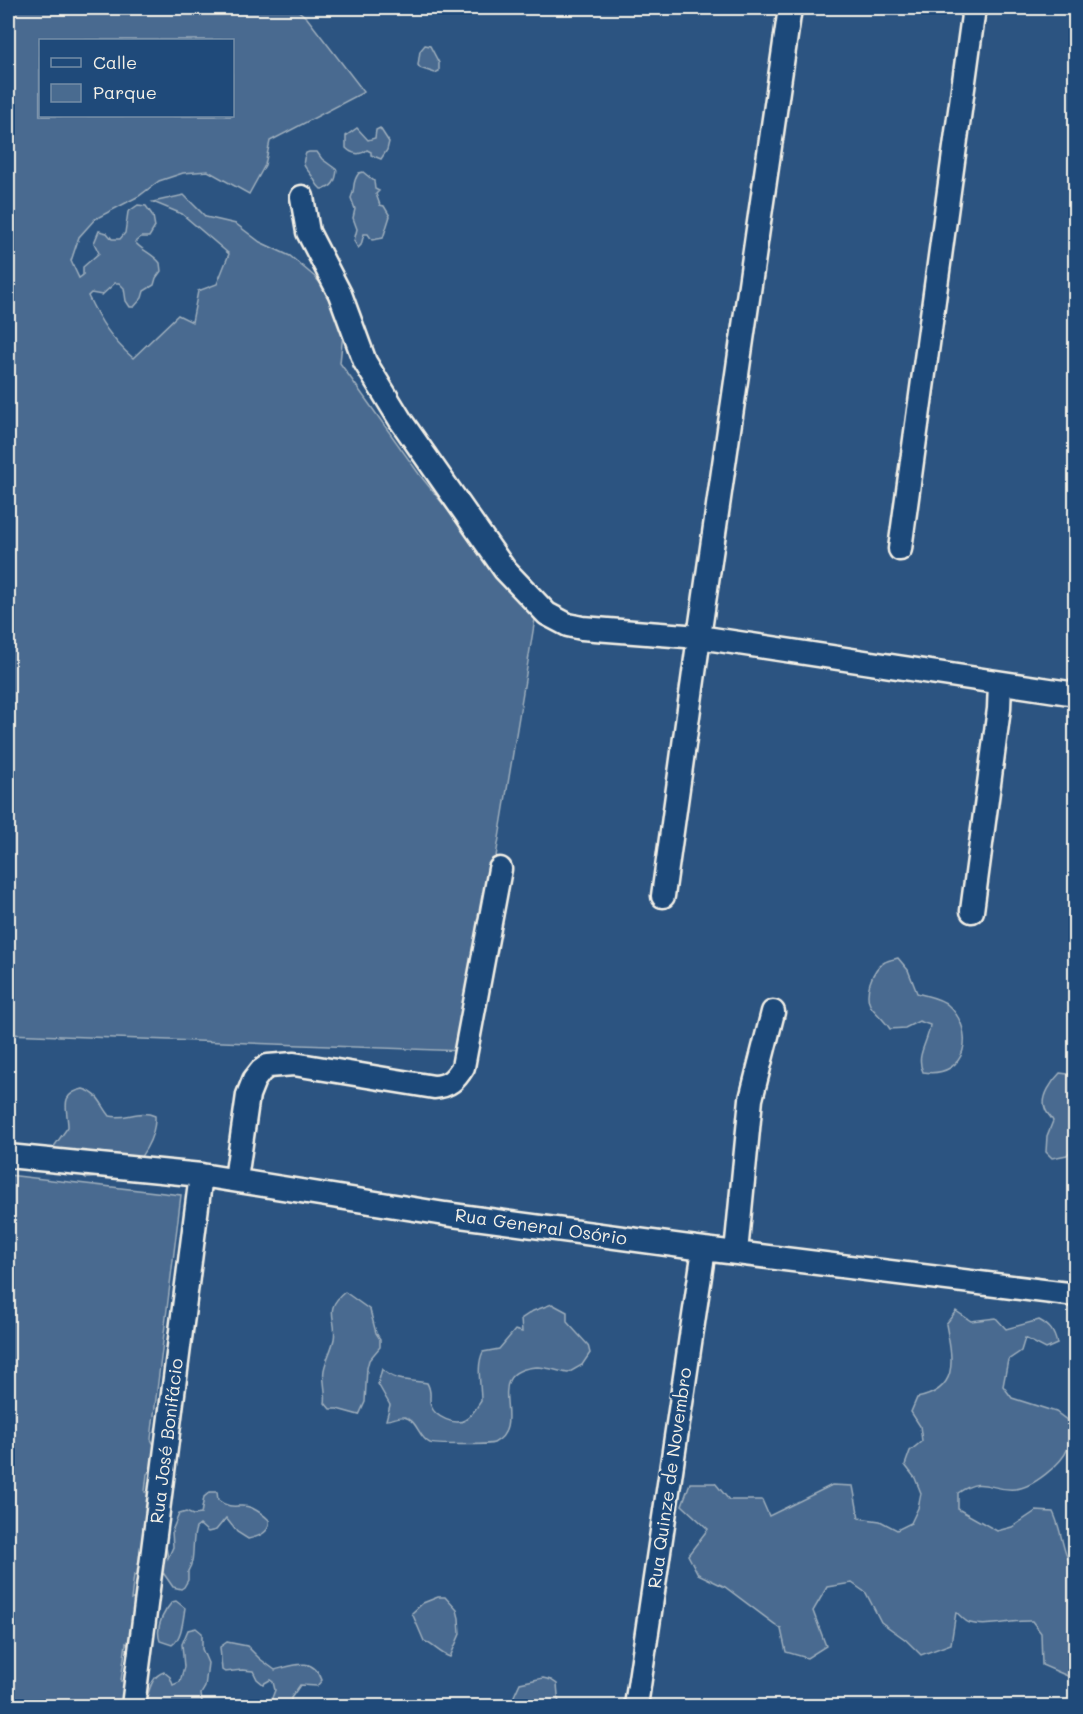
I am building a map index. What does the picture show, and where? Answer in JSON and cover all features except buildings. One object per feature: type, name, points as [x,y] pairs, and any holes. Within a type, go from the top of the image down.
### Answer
[{"type":"street","points":[[663,896],[790,8]]},
{"type":"street","points":[[900,549],[974,8]]},
{"type":"street","points":[[302,198],[308,232],[329,271],[371,371],[401,422],[505,570],[528,597],[547,614],[568,625],[582,628],[699,637],[1076,694]]},
{"type":"street","points":[[972,911],[999,709],[1000,683]]},
{"type":"street","points":[[236,1179],[248,1095],[261,1071],[268,1066],[294,1064],[434,1087],[446,1086],[456,1078],[463,1067],[500,869]]},
{"type":"street","points":[[736,1252],[751,1100],[773,1012]]},
{"type":"street","name":"Rua General Osório","points":[[8,1156],[201,1174],[445,1214],[1076,1295]]},
{"type":"street","name":"Rua José Bonifácio","points":[[133,1707],[201,1174]]},
{"type":"street","name":"Rua Quinze de Novembro","points":[[636,1707],[704,1249]]},
{"type":"green space","points":[[8,8],[295,8],[307,18],[364,92],[270,141],[265,165],[249,194],[208,171],[183,173],[159,181],[139,196],[95,219],[79,237],[71,261],[79,278],[83,275],[83,267],[99,253],[94,243],[99,231],[107,233],[112,239],[120,239],[125,233],[128,212],[138,205],[146,206],[153,216],[155,227],[149,237],[141,237],[135,242],[160,263],[161,271],[154,285],[144,291],[142,298],[134,307],[130,307],[126,301],[124,288],[119,283],[115,283],[102,295],[91,293],[88,296],[107,330],[133,358],[178,315],[192,322],[198,291],[217,284],[229,254],[182,214],[153,202],[184,195],[206,217],[236,224],[260,242],[290,256],[315,277],[332,297],[343,333],[340,363],[419,474],[535,619],[464,1051],[8,1034]]},
{"type":"green space","points":[[425,45],[430,46],[439,63],[439,71],[435,73],[420,68],[418,65],[420,51]]},
{"type":"green space","points":[[357,128],[368,140],[375,138],[376,130],[380,128],[389,142],[381,159],[371,155],[371,152],[367,150],[356,154],[346,148],[346,136]]},
{"type":"green space","points":[[309,152],[317,152],[322,159],[337,170],[331,186],[319,188],[304,166],[304,157]]},
{"type":"green space","points":[[363,172],[374,181],[375,189],[379,191],[376,194],[380,205],[384,206],[390,216],[383,238],[372,240],[368,234],[364,234],[358,248],[354,241],[357,229],[353,218],[355,209],[351,198],[355,180],[359,173]]},
{"type":"green space","points":[[898,958],[908,970],[917,993],[941,1001],[957,1015],[962,1027],[963,1050],[958,1060],[950,1068],[938,1072],[923,1072],[920,1060],[930,1025],[919,1021],[905,1028],[890,1029],[869,1003],[868,990],[872,976],[880,965]]},
{"type":"green space","points":[[1060,1073],[1075,1075],[1075,1145],[1067,1155],[1052,1158],[1046,1152],[1047,1136],[1053,1121],[1044,1104],[1046,1094]]},
{"type":"green space","points":[[83,1089],[96,1097],[110,1116],[149,1114],[155,1116],[153,1132],[142,1156],[120,1175],[86,1178],[52,1153],[68,1127],[67,1099],[75,1091]]},
{"type":"green space","points":[[8,1175],[181,1195],[151,1439],[159,1455],[147,1474],[145,1492],[156,1492],[168,1558],[173,1547],[172,1531],[179,1514],[186,1512],[193,1515],[201,1514],[204,1497],[210,1492],[217,1492],[218,1500],[223,1504],[248,1506],[269,1520],[266,1531],[260,1536],[248,1539],[237,1532],[226,1518],[216,1530],[208,1532],[200,1525],[196,1528],[188,1580],[181,1589],[173,1587],[164,1574],[149,1579],[134,1575],[131,1600],[140,1595],[155,1595],[157,1606],[152,1613],[139,1651],[126,1643],[121,1681],[126,1680],[138,1706],[8,1706]]},
{"type":"green space","points":[[345,1292],[370,1310],[376,1333],[380,1339],[380,1347],[369,1360],[365,1402],[359,1415],[330,1409],[325,1403],[324,1370],[335,1332],[332,1310],[338,1298]]},
{"type":"green space","points":[[552,1304],[567,1312],[567,1322],[588,1345],[590,1353],[582,1365],[568,1373],[537,1367],[520,1371],[510,1378],[507,1388],[508,1424],[504,1435],[494,1443],[430,1443],[409,1419],[402,1417],[386,1420],[390,1405],[378,1384],[382,1369],[398,1379],[427,1383],[431,1406],[441,1417],[456,1422],[468,1418],[481,1401],[479,1369],[483,1352],[499,1349],[515,1330],[522,1332],[521,1319],[533,1311]]},
{"type":"green space","points":[[956,1311],[971,1321],[996,1318],[1006,1329],[1039,1320],[1051,1329],[1056,1339],[1057,1344],[1046,1349],[1025,1338],[1021,1351],[1008,1360],[1003,1386],[1012,1398],[1056,1412],[1068,1421],[1070,1441],[1065,1454],[1046,1474],[1022,1488],[1006,1489],[980,1484],[967,1488],[958,1493],[958,1509],[997,1531],[1012,1527],[1036,1511],[1053,1512],[1067,1557],[1075,1571],[1075,1672],[1070,1677],[1042,1665],[1041,1633],[1032,1621],[977,1624],[966,1621],[956,1612],[951,1644],[921,1655],[906,1640],[881,1622],[866,1593],[852,1583],[827,1587],[813,1611],[826,1646],[807,1658],[786,1652],[781,1629],[725,1587],[698,1574],[688,1555],[708,1529],[682,1505],[690,1483],[715,1483],[729,1500],[762,1500],[769,1516],[832,1485],[853,1486],[859,1518],[880,1521],[897,1530],[911,1523],[918,1508],[921,1493],[915,1478],[905,1465],[910,1451],[922,1441],[920,1426],[911,1412],[917,1398],[931,1394],[947,1380],[951,1360],[946,1324]]},
{"type":"green space","points":[[438,1597],[445,1597],[457,1610],[459,1618],[460,1634],[450,1657],[424,1641],[412,1613],[423,1603]]},
{"type":"green space","points":[[176,1601],[185,1608],[180,1633],[172,1645],[160,1641],[158,1631],[166,1611],[172,1602]]},
{"type":"green space","points":[[196,1628],[202,1633],[202,1649],[208,1663],[205,1687],[201,1694],[205,1706],[144,1706],[153,1681],[159,1674],[164,1672],[170,1677],[173,1685],[180,1682],[184,1667],[182,1644],[188,1630]]},
{"type":"green space","points":[[227,1642],[247,1646],[275,1670],[302,1664],[308,1665],[318,1672],[322,1680],[317,1686],[300,1685],[291,1698],[291,1706],[269,1706],[275,1690],[273,1682],[270,1680],[263,1684],[253,1671],[225,1672],[222,1670],[220,1647]]},
{"type":"green space","points":[[543,1678],[557,1684],[559,1706],[518,1706],[514,1696],[520,1683]]}]
